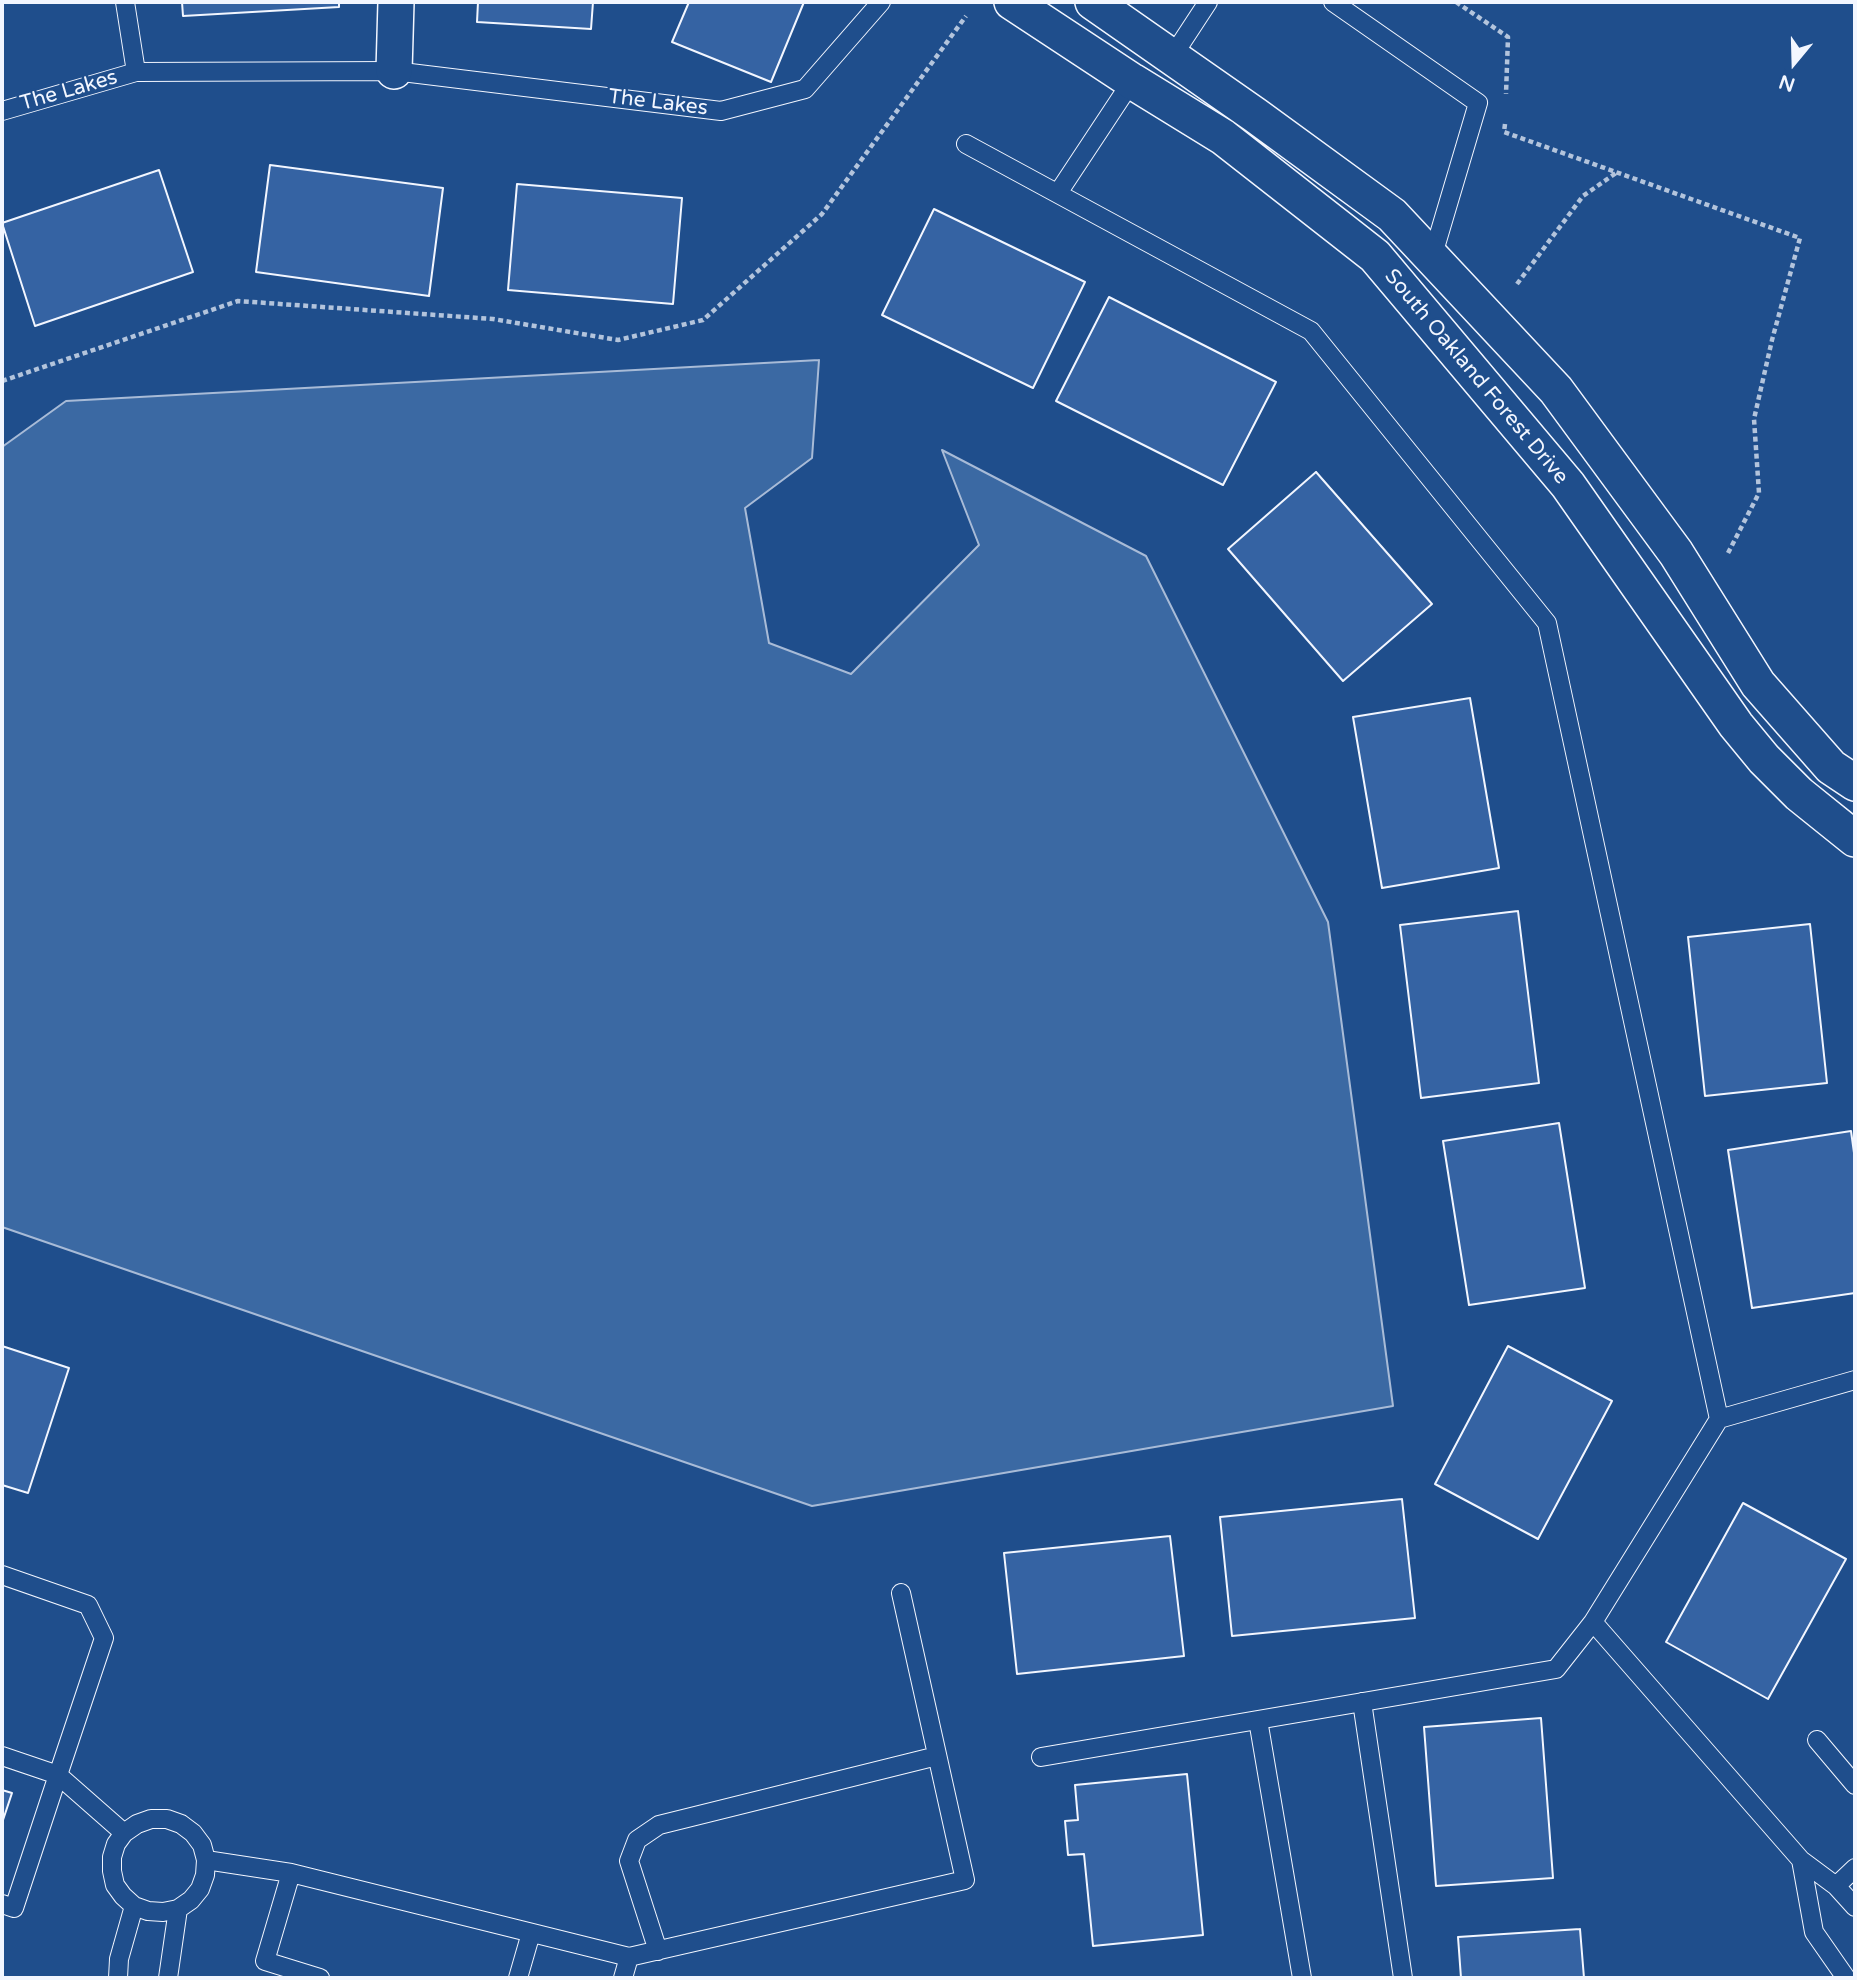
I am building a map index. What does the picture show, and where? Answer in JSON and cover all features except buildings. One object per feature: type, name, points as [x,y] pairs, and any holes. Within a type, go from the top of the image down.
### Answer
[{"type":"street","points":[[394,71],[396,2]]},
{"type":"street","name":"South Oakland Forest Drive","points":[[1012,2],[1223,137],[1375,256],[1568,485],[1735,725],[1764,760],[1798,794],[1855,839]]},
{"type":"street","name":"South Oakland Forest Drive","points":[[1093,2],[1392,215],[1556,390],[1676,553],[1758,684],[1831,767],[1855,783]]},
{"type":"street","points":[[1398,283],[1432,258]]},
{"type":"lane","name":"The Lakes","points":[[125,2],[136,72]]},
{"type":"lane","name":"The Lakes","points":[[2,111],[136,72],[394,71],[721,111],[805,89],[881,2]]},
{"type":"lane","points":[[1172,57],[1208,2]]},
{"type":"lane","points":[[1333,2],[1478,103],[1432,258]]},
{"type":"lane","points":[[1058,193],[1132,81]]},
{"type":"lane","points":[[966,144],[1311,331],[1547,623],[1719,1419]]},
{"type":"lane","points":[[1041,1757],[1556,1669],[1593,1622],[1719,1419],[1855,1380]]},
{"type":"lane","points":[[2,1575],[88,1605],[104,1638],[14,1908],[2,1904]]},
{"type":"lane","points":[[206,1860],[291,1873],[629,1957],[965,1880],[901,1594]]},
{"type":"lane","points":[[1593,1622],[1801,1860],[1836,1886],[1855,1907]]},
{"type":"lane","points":[[1363,1702],[1403,1978]]},
{"type":"lane","points":[[1258,1720],[1302,1978]]},
{"type":"lane","points":[[1817,1740],[1855,1785]]},
{"type":"lane","points":[[2,1756],[58,1775],[124,1833]]},
{"type":"lane","points":[[658,1951],[629,1861],[637,1840],[659,1825],[937,1756]]},
{"type":"lane","points":[[151,1819],[174,1821],[193,1833],[202,1846],[206,1860],[200,1889],[191,1900],[178,1909],[163,1912],[134,1906],[115,1885],[112,1871],[116,1844],[124,1833],[151,1819]]},
{"type":"lane","points":[[1801,1860],[1814,1932],[1846,1978]]},
{"type":"lane","points":[[1836,1886],[1855,1868]]},
{"type":"lane","points":[[291,1873],[265,1961],[320,1978]]},
{"type":"lane","points":[[118,1978],[119,1958],[134,1906]]},
{"type":"lane","points":[[168,1978],[178,1909]]},
{"type":"lane","points":[[518,1978],[531,1933]]},
{"type":"lane","points":[[624,1978],[629,1957]]},
{"type":"path","points":[[1456,2],[1508,37],[1506,105]]},
{"type":"path","points":[[2,381],[238,302],[494,319],[618,340],[703,320],[822,214],[966,16]]},
{"type":"path","points":[[1505,119],[1504,132],[1800,237],[1754,419],[1759,493],[1727,555]]},
{"type":"path","points":[[1517,284],[1583,196],[1617,173]]},
{"type":"water","points":[[819,360],[812,458],[745,508],[769,643],[851,674],[979,545],[942,450],[1146,556],[1328,922],[1393,1406],[812,1506],[2,1227],[2,447],[66,401]]}]
